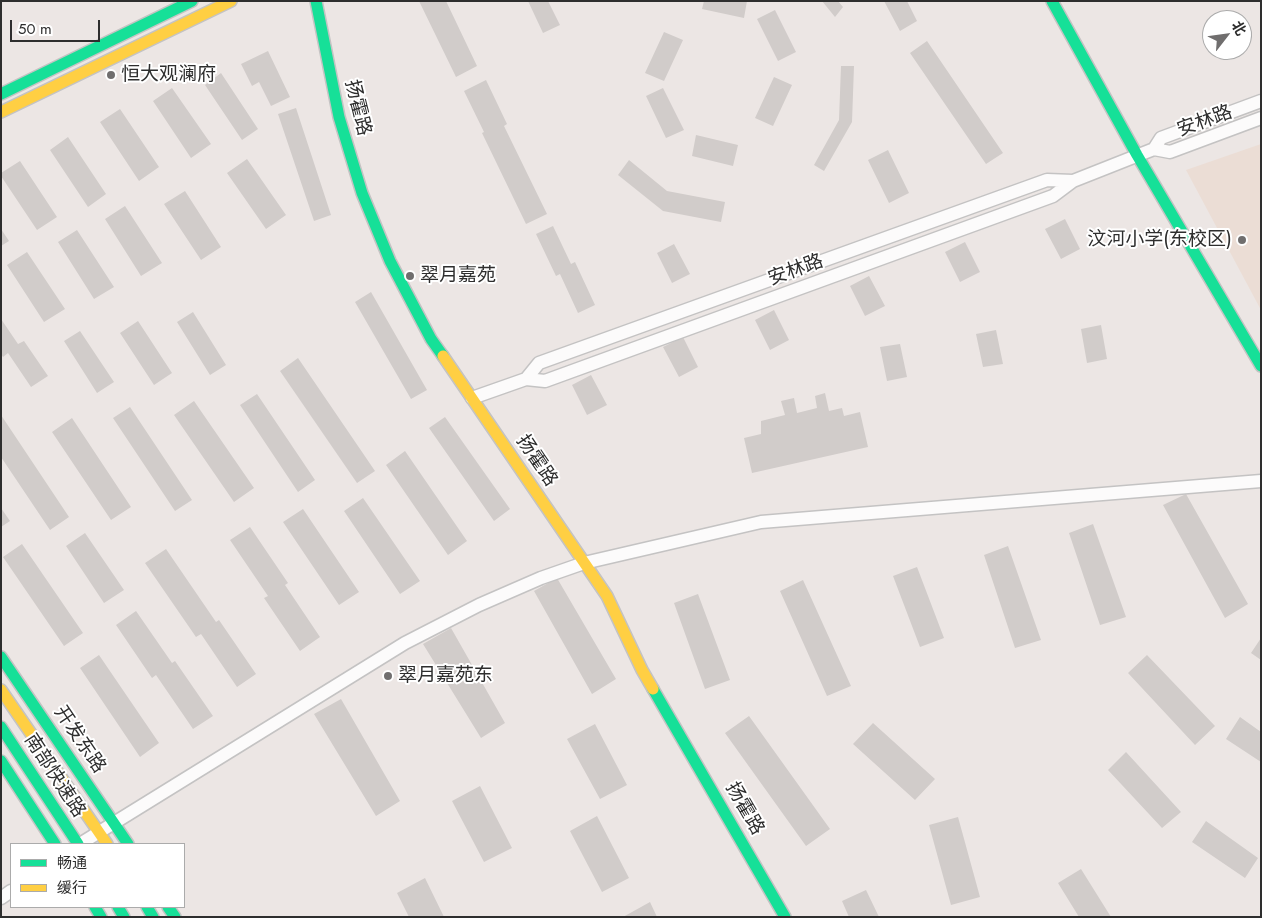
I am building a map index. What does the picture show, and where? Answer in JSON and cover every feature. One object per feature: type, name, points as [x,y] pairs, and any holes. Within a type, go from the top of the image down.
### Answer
[{"type":"main road","points":[[1,94],[192,1]]},
{"type":"main road","points":[[1,112],[231,1]]},
{"type":"main road","name":"扬霍路","points":[[316,1],[339,117],[362,193],[390,261],[431,339],[607,596],[642,670],[786,917]]},
{"type":"main road","points":[[1052,1],[1138,156],[1261,366]]},
{"type":"main road","name":"开发东路","points":[[1,657],[127,843]]},
{"type":"main road","name":"开发东路","points":[[1,690],[106,843]]},
{"type":"main road","name":"南部快速路","points":[[1,727],[78,843]]},
{"type":"main road","name":"南部快速路","points":[[1,761],[54,843]]},
{"type":"street","name":"安林路","points":[[472,398],[526,379],[545,381],[1053,196],[1073,181],[1154,149],[1161,138],[1261,101]]},
{"type":"street","name":"安林路","points":[[1154,149],[1170,152],[1261,118]]},
{"type":"street","name":"安林路","points":[[526,379],[539,363],[1047,180],[1073,181]]},
{"type":"street","points":[[816,263],[824,279]]},
{"type":"street","points":[[81,843],[405,643],[479,605],[584,562],[761,522],[1261,481]]},
{"type":"shaded area","name":"汶河小学(东校区)","points":[[1261,144],[1261,310],[1186,170]]},
{"type":"building","points":[[419,1],[446,1],[477,66],[456,77]]},
{"type":"building","points":[[528,1],[548,1],[560,25],[543,33]]},
{"type":"building","points":[[704,1],[747,1],[744,18],[702,9]]},
{"type":"building","points":[[822,1],[838,1],[843,7],[835,17]]},
{"type":"building","points":[[884,1],[907,1],[917,21],[900,31]]},
{"type":"building","points":[[775,10],[796,52],[778,61],[757,19]]},
{"type":"building","points":[[664,32],[683,40],[664,81],[645,73]]},
{"type":"building","points":[[927,41],[1003,153],[986,164],[910,53]]},
{"type":"building","points":[[268,51],[290,97],[271,106],[259,82],[252,86],[241,64]]},
{"type":"building","points":[[841,66],[854,66],[852,122],[824,171],[814,165],[839,120]]},
{"type":"building","points":[[221,73],[258,129],[242,140],[205,85]]},
{"type":"building","points":[[774,77],[792,85],[773,126],[755,118]]},
{"type":"building","points":[[486,80],[507,124],[504,126],[547,214],[526,224],[464,91]]},
{"type":"building","points":[[172,88],[211,144],[191,158],[153,101]]},
{"type":"building","points":[[663,88],[684,130],[666,138],[646,96]]},
{"type":"building","points":[[296,108],[331,215],[314,221],[278,114]]},
{"type":"building","points":[[120,109],[159,167],[139,181],[100,122]]},
{"type":"building","points":[[696,135],[738,145],[733,166],[692,156]]},
{"type":"building","points":[[68,137],[106,194],[88,207],[50,150]]},
{"type":"building","points":[[888,150],[909,193],[889,203],[868,160]]},
{"type":"building","points":[[247,159],[286,215],[266,229],[227,173]]},
{"type":"building","points":[[629,160],[667,191],[725,202],[721,222],[663,211],[618,175]]},
{"type":"building","points":[[20,161],[57,217],[37,230],[1,176],[1,173]]},
{"type":"building","points":[[185,191],[221,247],[201,260],[164,204]]},
{"type":"building","points":[[125,206],[162,263],[141,276],[105,219]]},
{"type":"building","points":[[1065,219],[1080,249],[1061,259],[1045,229]]},
{"type":"building","points":[[553,226],[571,264],[575,262],[595,305],[578,313],[560,274],[556,276],[536,234]]},
{"type":"building","points":[[1,229],[9,241],[1,246]]},
{"type":"building","points":[[77,230],[114,287],[94,299],[58,242]]},
{"type":"building","points":[[965,242],[980,272],[960,282],[945,252]]},
{"type":"building","points":[[674,244],[690,274],[672,283],[657,253]]},
{"type":"building","points":[[27,252],[65,309],[44,322],[7,265]]},
{"type":"building","points":[[869,276],[885,306],[865,316],[850,286]]},
{"type":"building","points":[[371,292],[427,390],[411,399],[355,302]]},
{"type":"building","points":[[774,310],[789,340],[770,350],[755,320]]},
{"type":"building","points":[[193,312],[226,365],[210,375],[177,322]]},
{"type":"building","points":[[1,319],[18,344],[24,341],[48,376],[31,387],[8,353],[3,357],[1,354]]},
{"type":"building","points":[[138,321],[172,373],[154,385],[120,333]]},
{"type":"building","points":[[1101,325],[1107,359],[1087,363],[1081,329]]},
{"type":"building","points":[[996,330],[1003,364],[983,367],[976,334]]},
{"type":"building","points":[[80,331],[114,382],[97,393],[64,341]]},
{"type":"building","points":[[683,337],[698,367],[679,377],[663,347]]},
{"type":"building","points":[[900,344],[907,377],[887,381],[880,347]]},
{"type":"building","points":[[298,358],[375,471],[357,483],[280,371]]},
{"type":"building","points":[[591,375],[607,405],[587,415],[572,385]]},
{"type":"building","points":[[825,393],[829,411],[842,408],[844,416],[860,412],[868,447],[752,473],[744,438],[761,434],[761,421],[785,415],[781,401],[794,398],[797,413],[817,408],[815,396]]},
{"type":"building","points":[[257,394],[315,480],[298,492],[240,405]]},
{"type":"building","points":[[194,401],[254,488],[234,502],[174,415]]},
{"type":"building","points":[[130,407],[192,500],[175,511],[113,418]]},
{"type":"building","points":[[1,415],[69,517],[50,530],[1,457]]},
{"type":"building","points":[[445,417],[510,509],[494,521],[429,428]]},
{"type":"building","points":[[72,418],[131,507],[111,520],[52,432]]},
{"type":"building","points":[[405,451],[467,541],[448,555],[386,465]]},
{"type":"building","points":[[1186,494],[1248,604],[1225,618],[1163,505]]},
{"type":"building","points":[[363,498],[420,581],[400,594],[344,511]]},
{"type":"building","points":[[1,508],[10,521],[1,527]]},
{"type":"building","points":[[303,509],[359,592],[339,605],[283,522]]},
{"type":"building","points":[[1093,524],[1126,617],[1100,625],[1069,533]]},
{"type":"building","points":[[250,527],[288,583],[285,585],[320,637],[300,651],[264,598],[268,596],[230,540]]},
{"type":"building","points":[[85,533],[124,590],[104,603],[66,546]]},
{"type":"building","points":[[22,544],[83,633],[64,646],[3,557]]},
{"type":"building","points":[[1008,546],[1041,640],[1015,648],[984,555]]},
{"type":"building","points":[[166,549],[216,622],[219,620],[256,674],[237,687],[201,634],[196,637],[145,563]]},
{"type":"building","points":[[917,567],[944,638],[920,647],[893,576]]},
{"type":"building","points":[[557,578],[616,679],[592,694],[534,591]]},
{"type":"building","points":[[803,580],[851,686],[827,696],[780,591]]},
{"type":"building","points":[[698,594],[730,680],[705,689],[674,603]]},
{"type":"building","points":[[136,611],[172,663],[175,661],[213,716],[193,729],[156,675],[152,678],[116,625]]},
{"type":"building","points":[[451,628],[505,723],[481,738],[423,644]]},
{"type":"building","points":[[1261,638],[1261,660],[1251,653]]},
{"type":"building","points":[[99,655],[159,743],[140,757],[80,668]]},
{"type":"building","points":[[1147,655],[1215,726],[1195,745],[1128,673]]},
{"type":"building","points":[[341,699],[400,801],[376,816],[314,714]]},
{"type":"building","points":[[749,716],[830,829],[806,846],[725,733]]},
{"type":"building","points":[[1240,717],[1261,732],[1261,762],[1226,739]]},
{"type":"building","points":[[873,723],[935,779],[915,800],[853,744]]},
{"type":"building","points":[[595,724],[627,785],[600,799],[567,739]]},
{"type":"building","points":[[1126,752],[1181,812],[1162,828],[1108,770]]},
{"type":"building","points":[[480,786],[512,848],[484,862],[452,801]]},
{"type":"building","points":[[597,816],[629,878],[602,892],[570,831]]},
{"type":"building","points":[[958,817],[980,897],[951,905],[929,825]]},
{"type":"building","points":[[1206,821],[1258,858],[1245,878],[1192,842]]},
{"type":"building","points":[[1081,869],[1111,917],[1079,917],[1058,883]]},
{"type":"building","points":[[425,878],[444,917],[409,917],[397,893]]},
{"type":"building","points":[[866,890],[879,917],[849,917],[842,901]]},
{"type":"building","points":[[650,902],[657,917],[623,917]]},
{"type":"traffic: fast","points":[[1,94],[192,1]]},
{"type":"traffic: fast","points":[[316,1],[339,117],[362,193],[390,261],[431,339],[443,356]]},
{"type":"traffic: fast","points":[[1052,1],[1137,155],[1261,366]]},
{"type":"traffic: fast","points":[[1,657],[127,843]]},
{"type":"traffic: fast","points":[[653,689],[785,917]]},
{"type":"traffic: fast","points":[[1,727],[77,843]]},
{"type":"traffic: fast","points":[[1,761],[54,843]]},
{"type":"traffic: fast","points":[[96,908],[101,917]]},
{"type":"traffic: fast","points":[[119,908],[124,917]]},
{"type":"traffic: fast","points":[[148,908],[153,917]]},
{"type":"traffic: fast","points":[[169,908],[175,917]]},
{"type":"traffic: slow","points":[[1,112],[231,1]]},
{"type":"traffic: slow","points":[[443,356],[607,596],[653,689]]},
{"type":"traffic: slow","points":[[1,690],[106,843]]},
{"type":"place","name":"恒大观澜府","points":[[111,75]]},
{"type":"place","name":"汶河小学(东校区)","points":[[1242,240]]},
{"type":"place","name":"翠月嘉苑","points":[[410,276]]},
{"type":"place","name":"翠月嘉苑东","points":[[388,676]]}]
